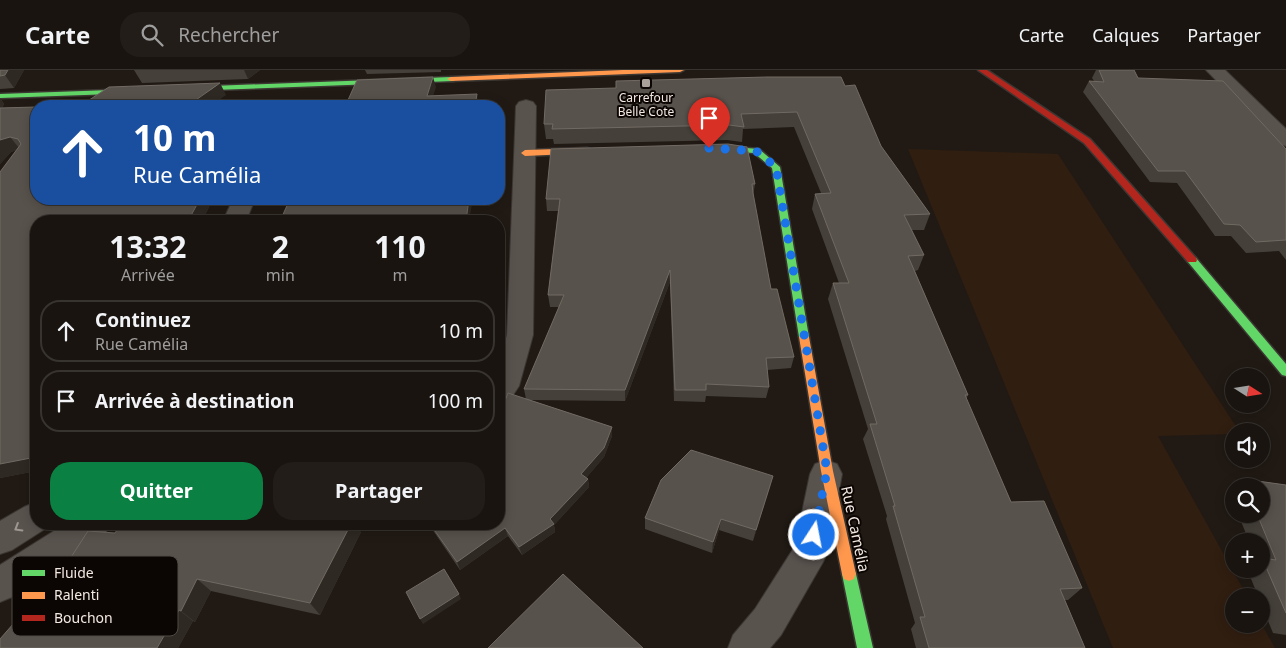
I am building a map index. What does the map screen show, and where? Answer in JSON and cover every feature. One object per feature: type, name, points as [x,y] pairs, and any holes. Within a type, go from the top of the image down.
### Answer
[{"type":"street","points":[[178,89],[680,70]]},
{"type":"street","points":[[982,70],[1087,142],[1171,234],[1286,372]]},
{"type":"street","points":[[1215,70],[1286,140]]},
{"type":"street","points":[[0,96],[148,91]]},
{"type":"street","points":[[505,386],[520,335],[526,106]]},
{"type":"street","name":"Rue Camélia","points":[[698,148],[756,151],[776,167],[827,471],[865,648]]},
{"type":"street","points":[[525,153],[602,151]]},
{"type":"street","points":[[746,648],[768,622],[810,551],[827,471]]},
{"type":"street","points":[[0,539],[30,521]]},
{"type":"street","points":[[44,556],[84,530]]},
{"type":"street","points":[[0,585],[12,577]]},
{"type":"shaded area","points":[[908,149],[1058,154],[1225,410],[1225,413],[1227,413],[1234,423],[1225,423],[1225,434],[1158,436],[1225,556],[1225,578],[1237,578],[1243,588],[1225,588],[1225,633],[1267,633],[1275,648],[1113,648]]},
{"type":"building","points":[[0,70],[8,70],[5,75],[0,76]]},
{"type":"building","points":[[1099,70],[1134,70],[1138,78],[1223,81],[1286,149],[1286,240],[1256,242],[1240,225],[1224,224],[1185,171],[1158,171],[1089,81],[1104,82]]},
{"type":"building","points":[[433,77],[427,96],[477,94],[476,100],[348,100],[357,80]]},
{"type":"building","points":[[841,77],[845,86],[855,85],[881,146],[930,214],[904,215],[924,255],[908,256],[968,395],[965,395],[1011,502],[1044,501],[1082,588],[1060,589],[1085,648],[929,648],[920,617],[925,617],[893,506],[895,506],[870,424],[877,424],[833,283],[849,283],[815,194],[831,193],[797,112],[741,114],[744,127],[729,125],[552,129],[553,124],[544,124],[546,90],[616,88],[616,81]]},
{"type":"building","points":[[220,83],[196,100],[89,100],[109,87]]},
{"type":"building","points":[[30,107],[30,205],[197,205],[191,215],[30,215],[30,458],[0,464],[0,172],[21,144],[18,139],[10,137],[0,140],[0,108]]},
{"type":"building","points":[[728,144],[747,147],[755,184],[752,184],[753,193],[771,289],[777,289],[794,357],[766,358],[769,387],[706,384],[706,390],[675,390],[670,270],[625,390],[524,389],[564,295],[548,295],[560,199],[546,199],[551,149]]},
{"type":"building","points":[[287,205],[468,205],[467,215],[283,215]]},
{"type":"building","points":[[508,393],[612,427],[604,448],[581,474],[588,479],[550,519],[554,524],[519,547],[505,528],[505,401]]},
{"type":"building","points":[[691,450],[773,476],[756,530],[721,519],[713,542],[645,518],[661,480]]},
{"type":"building","points":[[1270,483],[1286,485],[1286,613],[1270,576],[1270,559],[1276,560],[1270,545],[1270,533],[1265,533],[1261,523],[1270,523]]},
{"type":"building","points":[[117,530],[348,530],[310,603],[197,579],[181,611],[178,612],[178,556],[72,556],[88,531],[115,533]]},
{"type":"building","points":[[434,530],[502,530],[457,562]]},
{"type":"building","points":[[444,569],[459,594],[420,619],[406,592]]},
{"type":"building","points":[[563,574],[643,648],[488,648]]},
{"type":"building","points":[[12,625],[12,636],[164,636],[157,648],[0,648],[0,639]]},
{"type":"traffic: fast","points":[[186,89],[451,79]]},
{"type":"traffic: fast","points":[[0,96],[138,91]]},
{"type":"traffic: fast","points":[[710,148],[756,151],[776,167],[804,337]]},
{"type":"traffic: fast","points":[[1192,260],[1286,372]]},
{"type":"traffic: fast","points":[[849,574],[865,648]]},
{"type":"traffic: slow","points":[[451,79],[680,70]]},
{"type":"traffic: slow","points":[[525,153],[587,151]]},
{"type":"traffic: slow","points":[[804,337],[827,471],[849,574]]},
{"type":"traffic: jam","points":[[982,70],[1087,141],[1192,260]]},
{"type":"place","name":"Carrefour Belle Cote","points":[[646,83]]},
{"type":"route","points":[[709,148],[756,151],[776,167],[827,471],[814,535]]}]
